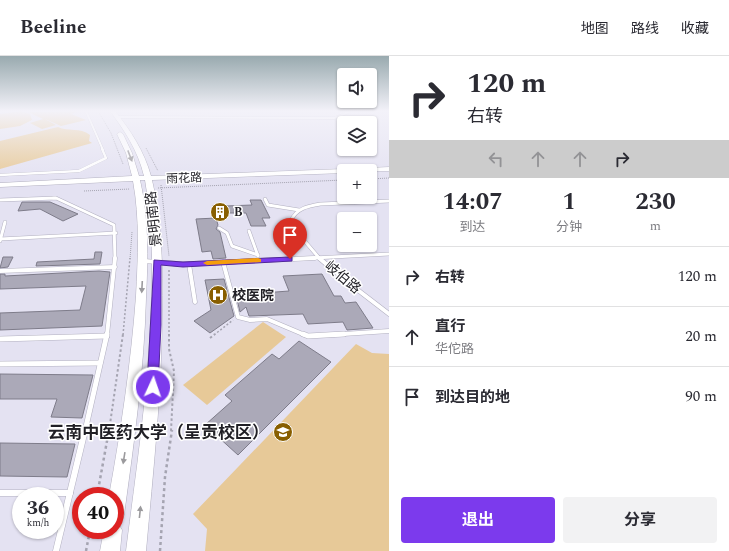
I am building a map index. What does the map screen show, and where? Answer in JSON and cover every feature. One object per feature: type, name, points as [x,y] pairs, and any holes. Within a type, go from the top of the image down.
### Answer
[{"type":"street","name":"景明南路","points":[[119,134],[126,146],[133,165],[144,229],[144,261],[140,326],[132,403],[119,487]]},
{"type":"street","name":"景明南路","points":[[126,134],[144,164],[137,185],[155,221],[157,262],[156,325],[152,403],[136,551]]},
{"type":"street","points":[[377,170],[389,169]]},
{"type":"street","name":"雨花路","points":[[0,185],[137,185],[337,171]]},
{"type":"street","points":[[377,175],[389,174]]},
{"type":"street","name":"雨花路","points":[[0,190],[337,176]]},
{"type":"street","points":[[110,551],[112,539]]},
{"type":"lane","points":[[0,175],[79,171],[106,158],[97,134]]},
{"type":"lane","points":[[0,200],[56,198],[114,225],[116,233],[115,267],[107,336],[56,551]]},
{"type":"lane","points":[[265,199],[268,205],[299,210],[318,204],[389,201]]},
{"type":"lane","name":"岐伯路","points":[[299,210],[292,215],[292,226],[319,258],[389,314]]},
{"type":"lane","points":[[5,222],[0,240],[116,233]]},
{"type":"lane","points":[[219,228],[225,231],[232,246],[258,255]]},
{"type":"lane","points":[[249,231],[260,260]]},
{"type":"lane","points":[[144,261],[189,264],[389,254]]},
{"type":"lane","points":[[223,262],[238,317],[250,320],[267,319],[308,336],[389,330]]},
{"type":"lane","points":[[189,264],[195,302]]},
{"type":"lane","points":[[0,271],[115,267]]},
{"type":"lane","points":[[0,339],[107,336]]},
{"type":"lane","points":[[0,364],[100,364]]},
{"type":"lane","points":[[0,493],[70,493]]},
{"type":"path","points":[[112,134],[137,185]]},
{"type":"path","points":[[377,179],[389,178]]},
{"type":"path","points":[[84,191],[137,185],[337,180]]},
{"type":"path","points":[[99,487],[114,405],[124,327],[132,230]]},
{"type":"path","points":[[210,338],[238,317]]},
{"type":"path","points":[[86,551],[88,539]]},
{"type":"shaded area","points":[[29,134],[88,134],[90,135],[89,141],[92,143],[0,169],[0,141]]},
{"type":"shaded area","points":[[263,322],[286,337],[207,405],[183,385]]},
{"type":"shaded area","points":[[356,344],[372,353],[389,354],[389,551],[205,551],[207,529],[193,514]]},
{"type":"building","points":[[250,200],[261,200],[270,218],[262,218],[266,226],[251,226],[246,213],[228,213],[226,206],[252,205]]},
{"type":"building","points":[[22,202],[50,202],[78,214],[63,221],[40,209],[18,211]]},
{"type":"building","points":[[216,218],[218,225],[216,229],[220,232],[226,258],[213,259],[211,251],[202,252],[196,219]]},
{"type":"building","points":[[95,252],[102,252],[100,264],[36,266],[37,262],[94,259]]},
{"type":"building","points":[[3,257],[13,257],[8,267],[0,268]]},
{"type":"building","points":[[99,271],[110,272],[102,326],[0,330],[0,313],[80,310],[86,286],[0,289],[0,274],[5,274],[5,276]]},
{"type":"building","points":[[322,274],[334,296],[341,296],[345,303],[356,302],[373,328],[347,330],[343,322],[308,324],[303,314],[249,316],[246,307],[240,312],[236,295],[289,291],[283,276]]},
{"type":"building","name":"校医院","points":[[224,279],[234,316],[210,333],[194,321],[211,310],[205,280]]},
{"type":"building","points":[[299,341],[331,362],[238,455],[205,425],[232,401],[225,395],[272,354],[279,359]]},
{"type":"building","points":[[0,374],[93,375],[82,418],[51,417],[57,399],[0,399]]},
{"type":"building","points":[[0,443],[75,444],[67,477],[0,476]]},
{"type":"slow traffic","points":[[207,263],[258,261]]},
{"type":"place","name":"B","points":[[220,212]]},
{"type":"place","name":"校医院","points":[[218,295]]},
{"type":"place","name":"云南中医药大学（呈贡校区）","points":[[283,432]]},
{"type":"route","points":[[153,387],[157,262],[183,264],[290,259]]}]
